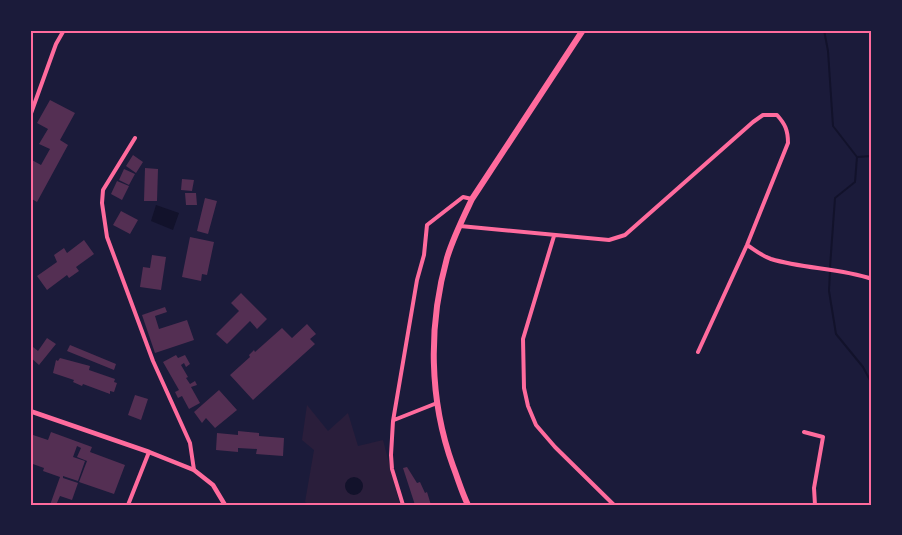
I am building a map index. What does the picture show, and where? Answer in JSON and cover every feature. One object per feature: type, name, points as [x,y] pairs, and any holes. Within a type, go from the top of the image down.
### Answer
[{"type":"highway","points":[[468,505],[442,429],[433,364],[435,322],[447,257],[472,199],[583,30]]},
{"type":"street","points":[[30,116],[56,44],[64,30]]},
{"type":"street","points":[[459,226],[609,240],[625,235],[753,122],[763,115],[777,115],[785,124],[788,143],[747,245],[698,352]]},
{"type":"street","points":[[135,138],[103,190],[102,203],[107,237],[153,361],[190,444],[194,470]]},
{"type":"street","points":[[403,505],[392,468],[393,421],[424,255],[427,225],[463,197],[472,199]]},
{"type":"street","points":[[554,236],[523,339],[524,388],[528,406],[537,425],[555,447],[614,505]]},
{"type":"street","points":[[747,245],[771,258],[872,279]]},
{"type":"street","points":[[393,421],[437,403]]},
{"type":"street","points":[[30,411],[194,470],[213,485],[225,505]]},
{"type":"street","points":[[804,432],[823,437],[814,488],[815,505]]},
{"type":"street","points":[[128,505],[148,452]]},
{"type":"shaded area","points":[[156,205],[179,213],[173,230],[151,221]]},
{"type":"shaded area","points":[[307,405],[328,431],[348,413],[358,446],[383,440],[400,505],[311,505],[305,502],[314,450],[302,440]]},
{"type":"shaded area","points":[[354,477],[360,480],[363,486],[360,492],[354,495],[348,492],[345,486],[348,480]]},
{"type":"building","points":[[50,100],[75,113],[60,140],[68,145],[37,202],[30,198],[30,159],[41,165],[50,149],[39,144],[48,129],[37,123]]},
{"type":"building","points":[[133,155],[143,162],[136,173],[126,166]]},
{"type":"building","points":[[145,168],[158,169],[157,201],[144,201]]},
{"type":"building","points":[[124,169],[135,174],[129,185],[119,180]]},
{"type":"building","points":[[182,179],[194,180],[192,191],[181,190]]},
{"type":"building","points":[[117,181],[129,186],[122,200],[111,194]]},
{"type":"building","points":[[185,193],[196,193],[197,205],[186,205]]},
{"type":"building","points":[[205,198],[217,201],[208,234],[197,231]]},
{"type":"building","points":[[121,211],[138,220],[130,234],[113,225]]},
{"type":"building","points":[[190,237],[214,242],[207,275],[202,274],[201,281],[182,277]]},
{"type":"building","points":[[84,240],[94,254],[76,267],[79,271],[69,278],[67,275],[47,290],[37,276],[57,262],[54,255],[64,248],[67,253]]},
{"type":"building","points":[[152,255],[166,257],[161,290],[140,287],[143,267],[150,268]]},
{"type":"building","points":[[241,293],[267,319],[257,329],[250,321],[227,344],[216,334],[239,311],[231,303]]},
{"type":"building","points":[[165,307],[167,312],[155,316],[159,329],[187,320],[194,340],[155,353],[142,315]]},
{"type":"building","points":[[307,324],[316,334],[310,339],[315,344],[253,400],[230,375],[250,357],[249,355],[254,350],[255,352],[282,328],[292,338]]},
{"type":"building","points":[[47,338],[56,344],[39,365],[30,357],[30,350],[33,347],[38,351]]},
{"type":"building","points":[[70,345],[116,364],[114,370],[67,351]]},
{"type":"building","points":[[176,355],[178,358],[185,355],[190,364],[186,367],[184,363],[181,365],[188,377],[186,378],[190,384],[195,381],[197,385],[191,387],[200,403],[189,409],[182,396],[178,398],[175,392],[179,390],[163,362]]},
{"type":"building","points":[[60,358],[90,366],[89,370],[115,379],[114,382],[117,383],[114,392],[110,391],[110,394],[83,384],[82,386],[73,382],[74,380],[53,373],[56,360]]},
{"type":"building","points":[[219,390],[237,410],[215,428],[206,418],[202,423],[194,412]]},
{"type":"building","points":[[135,395],[148,399],[141,420],[128,415]]},
{"type":"building","points":[[238,431],[284,438],[283,456],[256,454],[257,449],[238,448],[238,452],[216,450],[217,433],[238,435]]},
{"type":"building","points":[[51,432],[92,447],[90,452],[125,465],[114,494],[79,482],[87,461],[77,457],[81,448],[77,446],[73,457],[85,461],[78,481],[63,476],[63,478],[78,483],[72,500],[60,496],[56,505],[50,505],[60,477],[30,463],[30,434],[48,440]]},
{"type":"building","points":[[407,467],[417,483],[420,482],[425,493],[427,492],[431,505],[415,505],[403,468]]},
{"type":"waterway","points":[[824,30],[828,51],[833,126],[857,157],[855,182],[835,198],[830,267]]},
{"type":"waterway","points":[[857,157],[872,156]]},
{"type":"waterway","points":[[830,271],[829,291],[836,334],[863,367],[872,384]]}]
